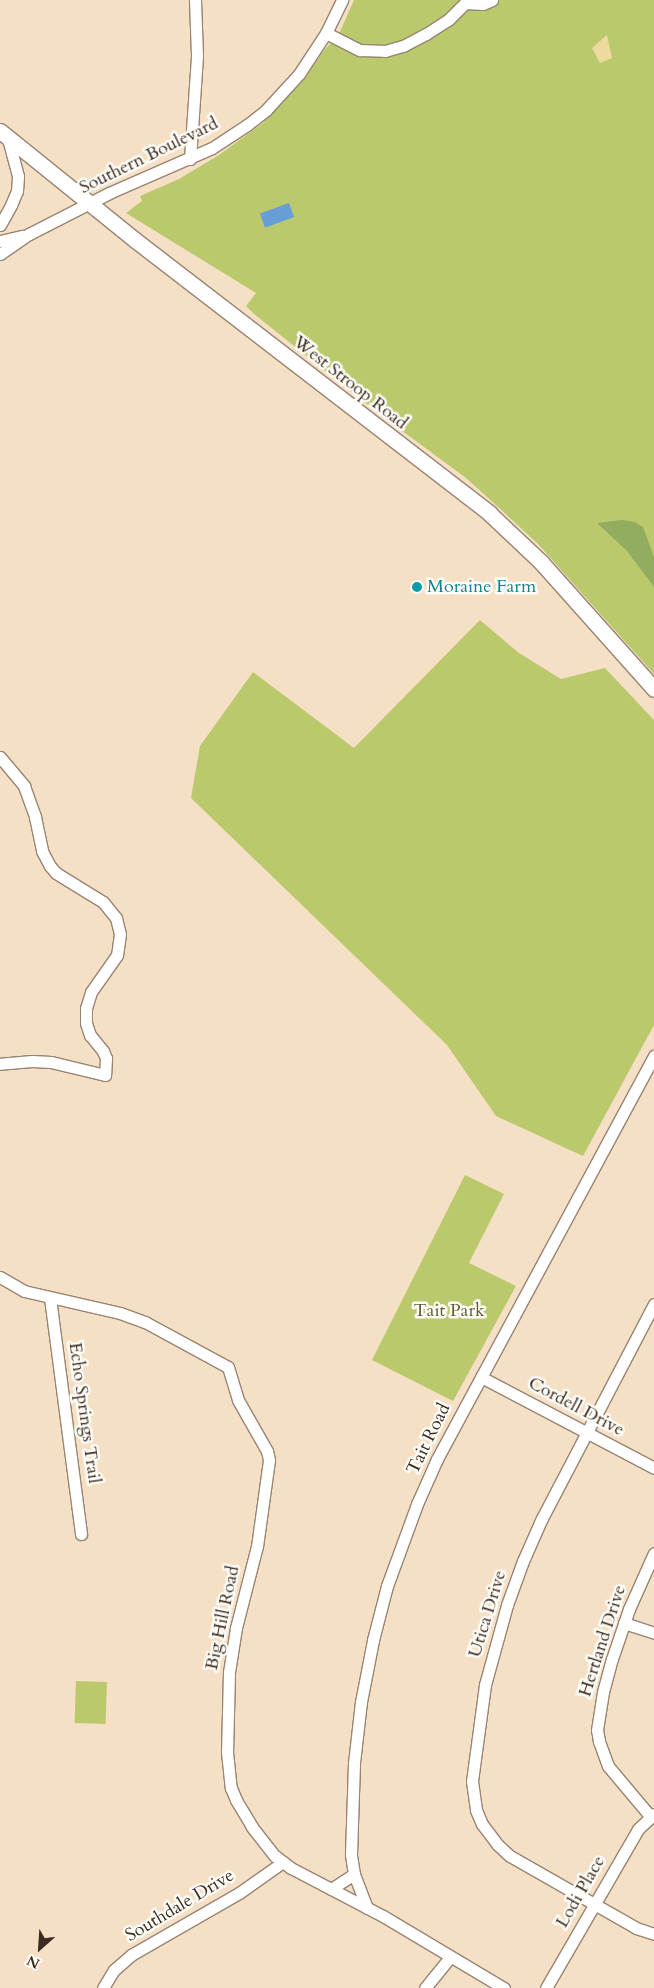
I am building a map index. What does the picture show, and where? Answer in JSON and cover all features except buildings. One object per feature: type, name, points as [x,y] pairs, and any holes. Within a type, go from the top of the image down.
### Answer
[{"type":"main road","name":"West Stroop Road","points":[[4,135],[90,204],[489,513],[541,562],[654,689]]},
{"type":"street","points":[[190,159],[197,55],[195,0]]},
{"type":"street","name":"Southern Boulevard","points":[[0,254],[29,234],[190,159],[228,139],[266,110],[300,74],[326,33],[342,0]]},
{"type":"street","points":[[326,33],[360,50],[385,51],[403,46],[426,34],[449,19],[466,1],[483,4],[492,0]]},
{"type":"street","points":[[0,225],[12,205],[18,176],[4,135]]},
{"type":"street","name":"Southern Boulevard","points":[[0,241],[29,234]]},
{"type":"street","points":[[0,757],[24,786],[42,851],[50,866],[56,873],[103,902],[113,913],[119,926],[120,942],[116,955],[91,992],[85,1016],[90,1035],[103,1051],[106,1058],[105,1075],[51,1062],[32,1060],[0,1064]]},
{"type":"street","name":"Tait Road","points":[[367,1908],[354,1874],[350,1839],[354,1763],[361,1702],[375,1631],[387,1586],[417,1504],[438,1458],[654,1056]]},
{"type":"street","name":"Big Hill Road","points":[[0,1277],[24,1291],[120,1313],[145,1322],[223,1363],[231,1373],[238,1400],[268,1451],[269,1471],[257,1546],[236,1628],[229,1672],[226,1752],[232,1788],[242,1812],[252,1828],[283,1862],[367,1908],[504,1988]]},
{"type":"street","name":"Echo Springs Trail","points":[[50,1298],[82,1534]]},
{"type":"street","name":"Utica Drive","points":[[654,1304],[542,1518],[507,1605],[485,1685],[472,1781],[476,1810],[482,1824],[498,1846],[510,1856],[636,1928],[654,1934]]},
{"type":"street","name":"Cordell Drive","points":[[481,1377],[654,1468]]},
{"type":"street","name":"Hertland Drive","points":[[652,1815],[614,1776],[603,1756],[599,1741],[598,1718],[603,1692],[624,1623],[654,1553]]},
{"type":"street","points":[[624,1623],[654,1634]]},
{"type":"street","name":"Lodi Place","points":[[546,1988],[638,1829],[652,1815]]},
{"type":"street","name":"Southdale Drive","points":[[103,1988],[114,1970],[132,1955],[239,1893],[283,1862]]},
{"type":"street","points":[[331,1889],[354,1874]]},
{"type":"street","points":[[425,1988],[450,1957]]},
{"type":"green space","points":[[354,0],[654,0],[654,674],[538,544],[466,478],[382,416],[254,314],[246,306],[256,293],[126,213],[142,201],[140,196],[179,179],[219,155],[263,123],[305,78],[325,49],[338,36]]},
{"type":"green space","points":[[622,520],[635,522],[643,527],[654,557],[654,587],[627,551],[597,523]]},
{"type":"green space","points":[[480,620],[519,653],[561,679],[605,668],[654,720],[654,1025],[583,1156],[496,1116],[447,1045],[191,798],[200,746],[253,672],[354,748]]},
{"type":"green space","name":"Tait Park","points":[[465,1175],[504,1194],[469,1263],[516,1286],[453,1401],[372,1360]]},
{"type":"green space","points":[[76,1681],[107,1682],[106,1724],[75,1723]]},
{"type":"sand","points":[[607,35],[612,58],[600,63],[592,48]]},
{"type":"water","points":[[289,203],[294,217],[265,228],[260,214]]},
{"type":"place","name":"Moraine Farm","points":[[417,587]]}]
